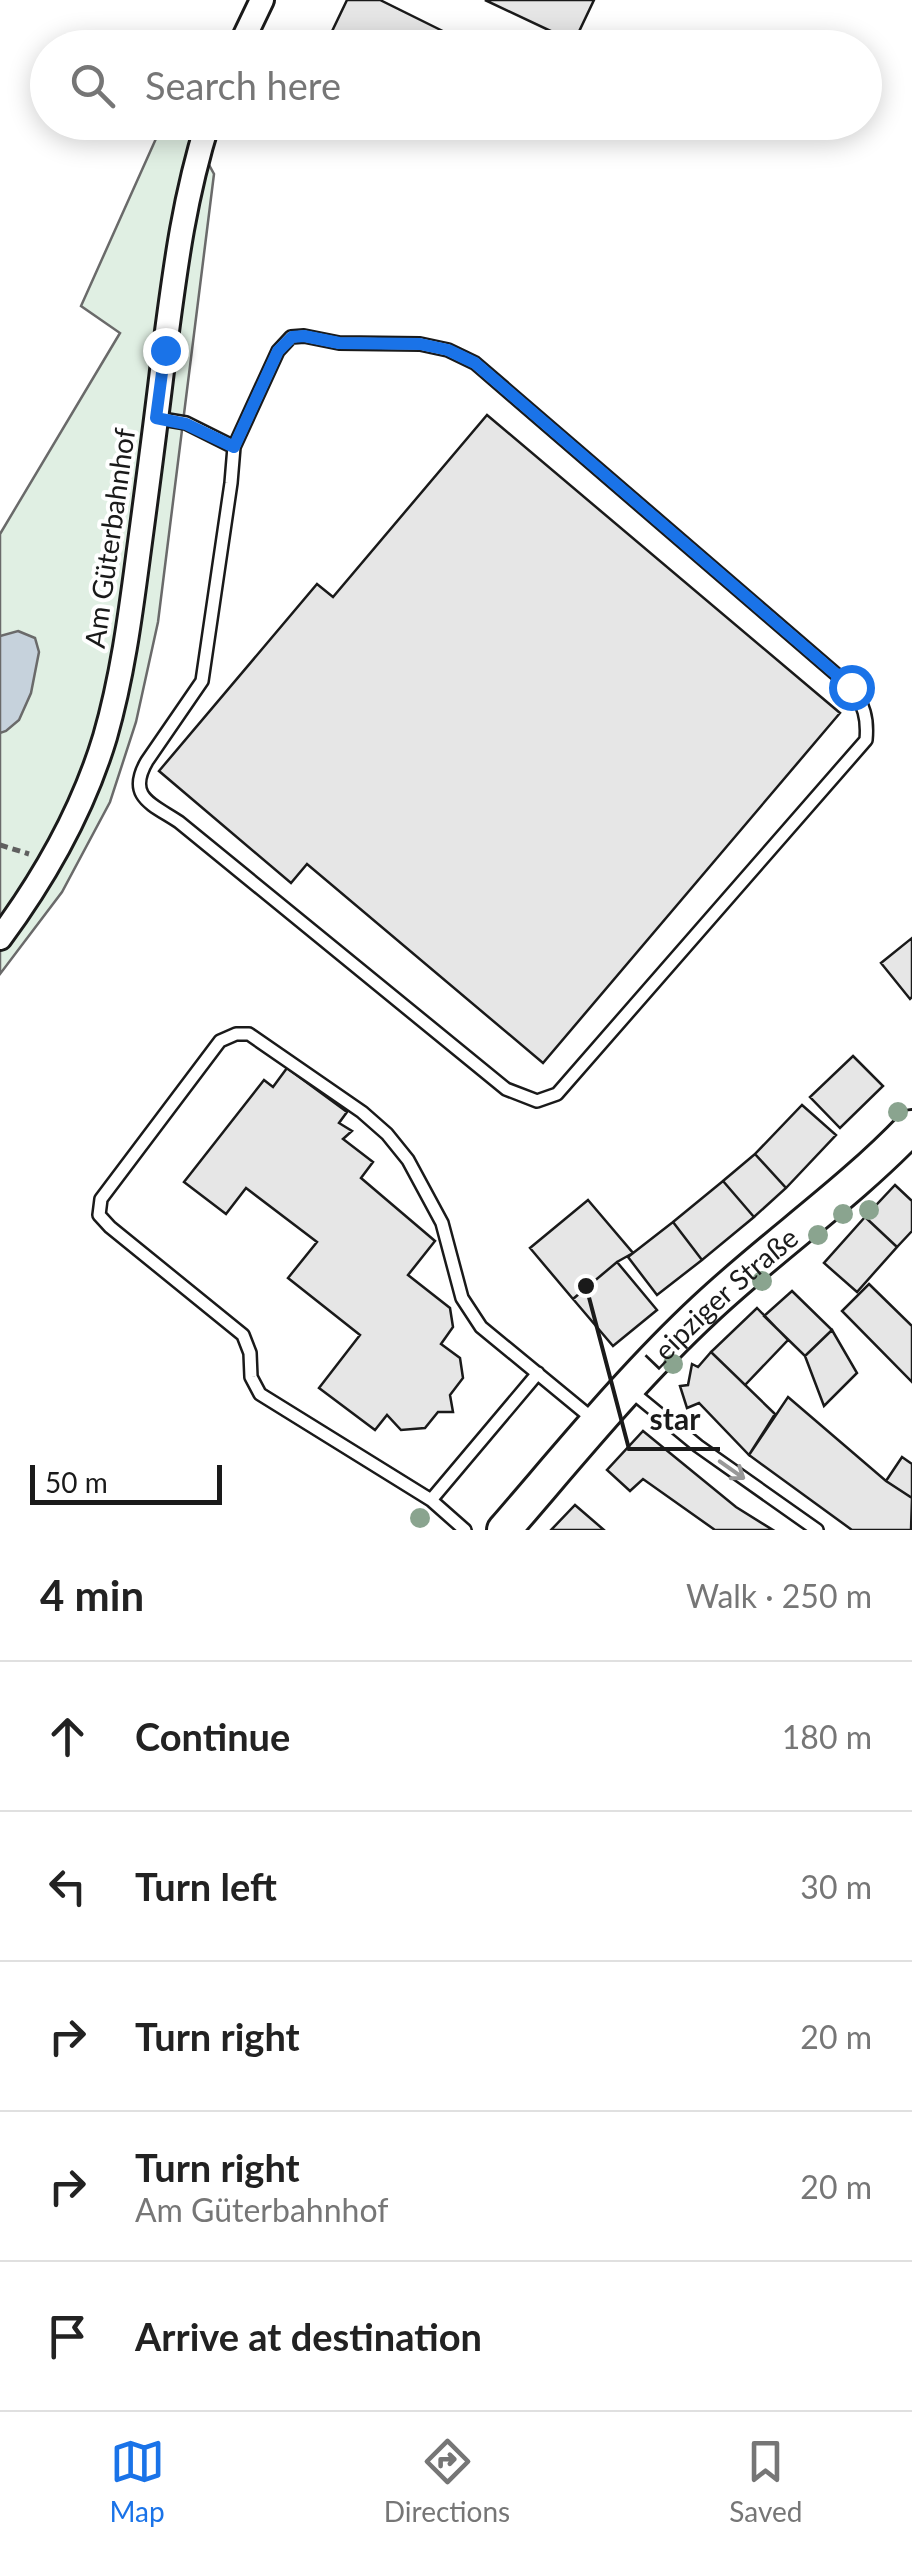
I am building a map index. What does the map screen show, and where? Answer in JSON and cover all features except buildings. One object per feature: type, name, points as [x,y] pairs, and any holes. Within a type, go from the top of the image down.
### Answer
[{"type":"street","points":[[248,30],[262,0]]},
{"type":"street","name":"Am Güterbahnhof","points":[[0,938],[62,841],[104,738],[126,645],[183,215],[203,140]]},
{"type":"street","name":"Leipziger Straße","points":[[504,1530],[628,1388],[708,1307],[840,1196],[912,1127]]},
{"type":"lane","points":[[292,337],[339,343],[420,344],[448,350],[475,363],[851,687],[864,704],[866,740],[556,1094],[537,1102],[506,1089],[138,790],[138,774],[202,681],[234,447],[278,351],[292,337]]},
{"type":"lane","points":[[156,418],[186,424],[234,447]]},
{"type":"lane","points":[[465,1530],[430,1500],[260,1394],[251,1377],[250,1354],[243,1335],[110,1227],[100,1214],[101,1198],[220,1041],[236,1034],[249,1034],[362,1112],[387,1134],[408,1160],[442,1223],[462,1298],[481,1327],[598,1422]]},
{"type":"lane","points":[[430,1500],[538,1373]]},
{"type":"lane","points":[[628,1388],[698,1446],[817,1530]]},
{"type":"green space","points":[[155,140],[195,140],[214,174],[158,622],[136,722],[110,802],[62,892],[0,974],[0,534],[120,333],[81,306]]},
{"type":"shaded area","points":[[18,631],[35,638],[39,652],[31,693],[19,720],[0,733],[0,636]]},
{"type":"place","name":"star","points":[[586,1286]]},
{"type":"route","points":[[165,350],[156,418],[186,424],[234,447],[278,351],[292,337],[339,343],[420,344],[448,350],[475,363],[851,687]]}]
